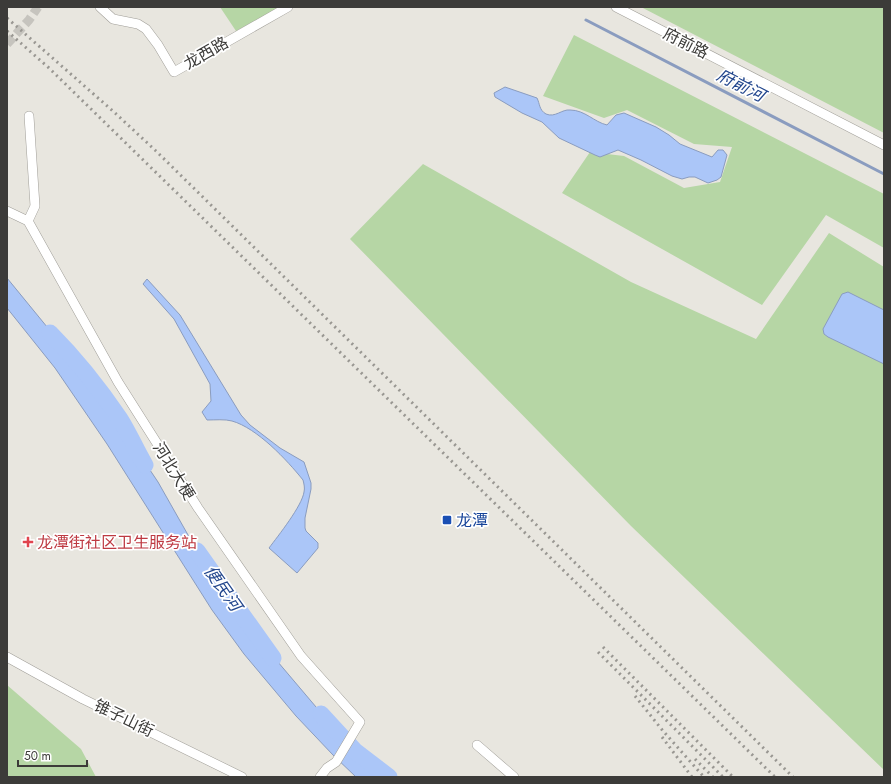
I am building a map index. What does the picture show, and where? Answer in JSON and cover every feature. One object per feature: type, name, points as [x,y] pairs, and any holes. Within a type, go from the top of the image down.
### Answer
[{"type":"street","name":"龙西路","points":[[100,7],[113,19],[138,24],[146,29],[158,45],[174,72],[288,7]]},
{"type":"street","name":"府前路","points":[[616,7],[884,145]]},
{"type":"street","points":[[7,212],[28,221],[35,206],[29,116]]},
{"type":"street","name":"河北大梗","points":[[28,221],[118,382],[198,508],[301,656],[360,722],[336,762],[327,768],[320,777]]},
{"type":"street","name":"锥子山街","points":[[7,657],[83,699],[242,777]]},
{"type":"street","points":[[477,745],[514,777]]},
{"type":"green space","points":[[220,7],[281,7],[236,31]]},
{"type":"green space","points":[[641,7],[884,7],[884,133]]},
{"type":"green space","points":[[574,35],[884,194],[884,248],[826,215],[762,305],[562,193],[590,152],[624,156],[684,188],[720,182],[732,147],[694,144],[627,110],[604,118],[543,96]]},
{"type":"green space","points":[[423,164],[631,282],[756,339],[829,233],[884,267],[884,770],[631,526],[350,239]]},
{"type":"green space","points":[[7,685],[81,749],[96,777],[7,777]]},
{"type":"water","points":[[505,87],[537,98],[541,109],[549,115],[567,110],[575,111],[585,114],[607,125],[616,115],[624,113],[656,127],[680,144],[712,157],[718,150],[723,150],[727,155],[721,177],[708,183],[695,177],[682,179],[672,176],[618,150],[600,157],[595,155],[559,138],[542,122],[522,113],[495,97],[494,93]]},
{"type":"water","points":[[7,278],[93,385],[158,482],[196,549],[261,642],[344,740],[366,763],[384,777],[356,777],[296,716],[244,654],[212,610],[107,444],[55,368],[7,308]]},
{"type":"water","points":[[147,279],[180,315],[241,415],[250,425],[280,448],[304,462],[311,483],[305,518],[305,528],[306,531],[318,543],[318,548],[297,573],[269,548],[299,505],[304,490],[303,480],[280,454],[251,430],[232,421],[207,420],[202,412],[211,401],[210,384],[174,319],[143,284]]},
{"type":"water","points":[[848,292],[884,310],[884,364],[824,334],[823,329],[842,294]]},
{"type":"waterway","name":"府前河","points":[[586,20],[884,174]]},
{"type":"waterway","name":"便民河","points":[[50,333],[78,363],[112,407],[145,465]]},
{"type":"waterway","name":"便民河","points":[[197,551],[273,658]]},
{"type":"waterway","name":"便民河","points":[[321,714],[355,751],[389,777]]},
{"type":"tunnel","points":[[7,44],[29,20],[38,7]]},
{"type":"railway","points":[[7,18],[156,151],[793,777]]},
{"type":"railway","points":[[7,31],[49,68],[775,777]]},
{"type":"railway","points":[[603,647],[733,777]]},
{"type":"railway","points":[[598,652],[723,777]]},
{"type":"railway","points":[[635,696],[663,731],[704,777]]},
{"type":"railway","points":[[662,737],[692,777]]},
{"type":"railway","points":[[695,759],[713,777]]},
{"type":"place","name":"龙潭","points":[[447,520]]},
{"type":"place","name":"龙潭街社区卫生服务站","points":[[28,542]]}]
